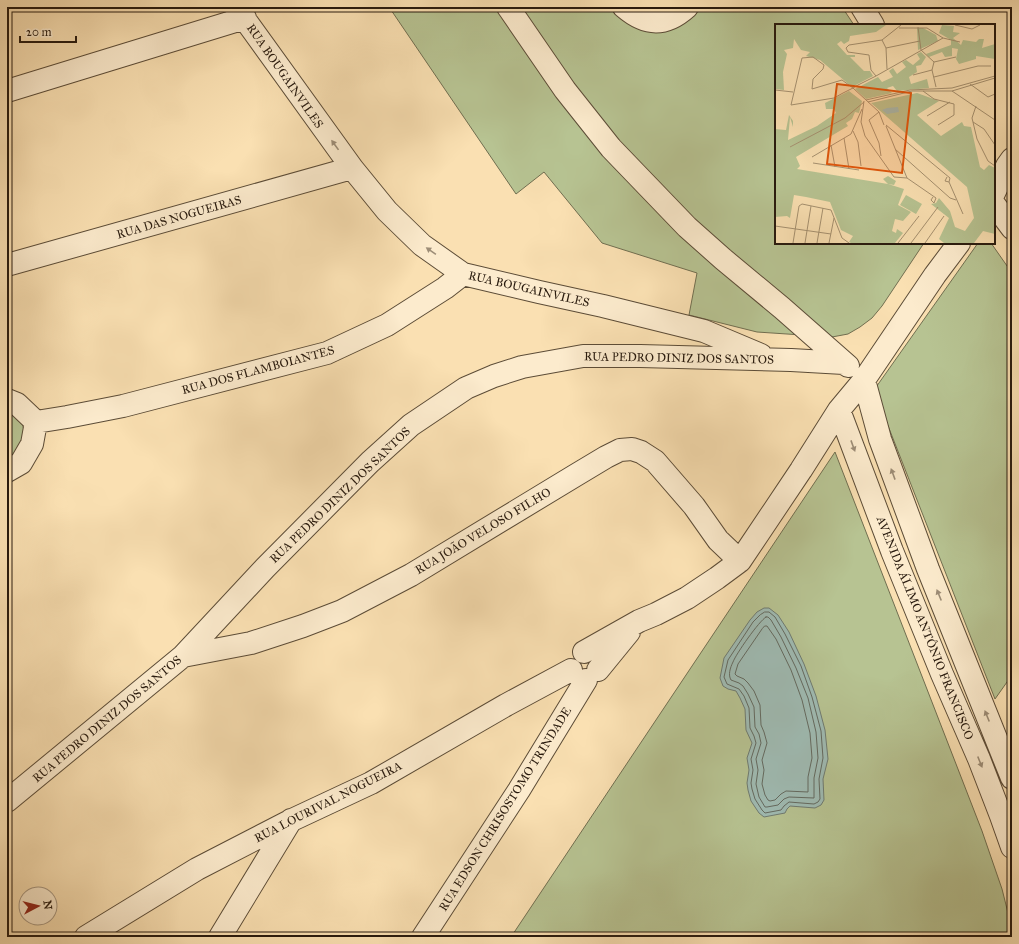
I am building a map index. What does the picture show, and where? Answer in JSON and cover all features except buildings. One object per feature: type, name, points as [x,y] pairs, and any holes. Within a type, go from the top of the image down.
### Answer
[{"type":"street","points":[[508,7],[565,90],[611,148],[687,227],[864,380]]},
{"type":"street","points":[[624,7],[636,16],[658,22],[674,17],[687,7]]},
{"type":"street","points":[[862,7],[872,24]]},
{"type":"street","points":[[7,91],[240,13]]},
{"type":"street","name":"RUA BOUGAINVILES","points":[[240,13],[314,117],[386,211],[422,245],[463,274],[704,330],[771,360]]},
{"type":"street","points":[[995,191],[1012,159]]},
{"type":"street","name":"RUA DAS NOGUEIRAS","points":[[7,265],[352,168]]},
{"type":"street","points":[[995,205],[1012,228]]},
{"type":"street","points":[[638,621],[585,673],[571,663],[575,656],[579,653],[584,652],[638,621],[656,614],[687,598],[740,561],[839,410],[864,380],[935,275],[958,244]]},
{"type":"street","name":"RUA DOS FLAMBOIANTES","points":[[36,422],[123,406],[327,353],[387,325],[445,288],[463,274]]},
{"type":"street","name":"RUA PEDRO DINIZ DOS SANTOS","points":[[7,801],[183,656],[265,568],[370,462],[411,425],[466,388],[494,376],[522,367],[583,356],[640,356],[844,363]]},
{"type":"street","name":"AVENIDA ÁLIMO ANTÔNIO FRANCISCO","points":[[864,380],[880,439],[928,569],[1012,778]]},
{"type":"street","points":[[7,400],[17,404],[36,422],[32,444],[21,463],[7,471]]},
{"type":"street","name":"AVENIDA ÁLIMO ANTÔNIO FRANCISCO","points":[[839,410],[892,551],[942,674],[979,759],[1012,847]]},
{"type":"street","name":"RUA JOÃO VELOSO FILHO","points":[[183,656],[251,643],[303,626],[342,611],[411,575],[576,474],[620,450],[632,449],[641,452],[655,461],[694,506],[718,540],[740,561]]},
{"type":"street","name":"RUA LOURIVAL NOGUEIRA","points":[[86,937],[197,869],[292,820],[371,783],[506,705],[585,673]]},
{"type":"street","name":"RUA EDSON CHRISOSTOMO TRINDADE","points":[[423,937],[519,790],[585,673]]},
{"type":"street","points":[[220,937],[292,820]]},
{"type":"green space","points":[[389,7],[615,7],[624,17],[697,7],[842,7],[853,24],[775,24],[775,244],[923,244],[882,306],[872,318],[848,334],[832,337],[757,332],[689,315],[697,273],[602,243],[544,172],[516,194]]},
{"type":"green space","points":[[977,244],[992,244],[1012,273],[1012,675],[995,699],[874,390]]},
{"type":"green space","points":[[7,407],[20,420],[25,439],[7,464]]},
{"type":"green space","points":[[835,452],[982,831],[1002,889],[1012,929],[1012,937],[511,937]]},
{"type":"water","points":[[764,608],[769,608],[778,615],[789,632],[804,664],[816,696],[825,730],[828,759],[823,779],[824,800],[821,805],[815,808],[790,806],[785,813],[764,817],[759,813],[751,801],[748,790],[747,783],[749,770],[747,758],[752,743],[746,730],[745,709],[736,691],[723,686],[720,678],[724,658],[750,620],[757,612]]}]
